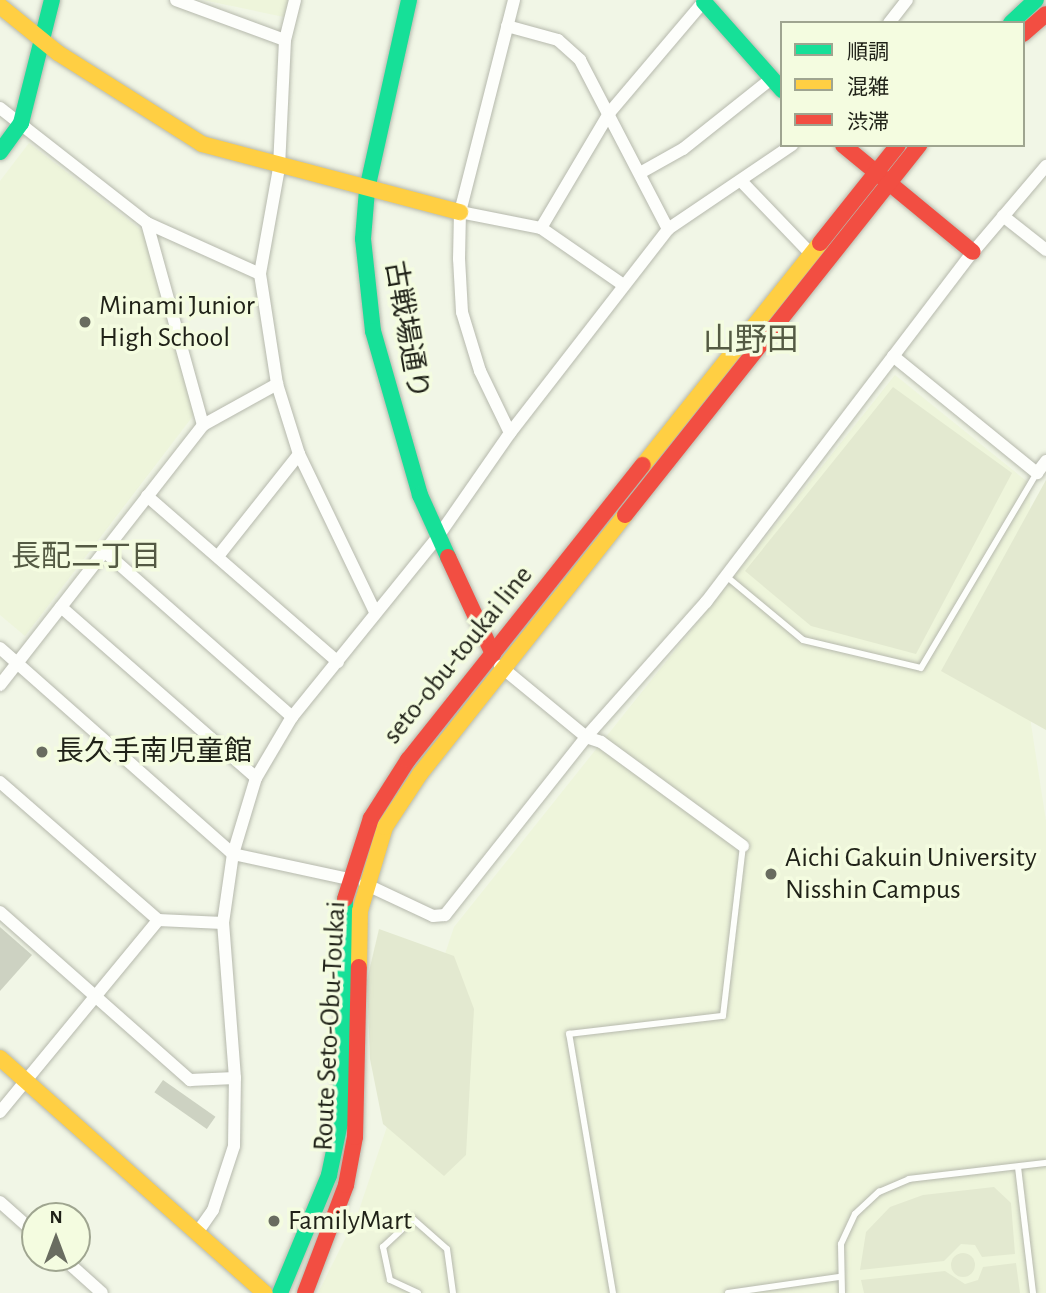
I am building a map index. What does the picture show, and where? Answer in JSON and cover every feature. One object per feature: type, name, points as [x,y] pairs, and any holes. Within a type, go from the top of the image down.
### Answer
[{"type":"main road","points":[[0,152],[21,123],[52,0]]},
{"type":"main road","name":"古戦場通り","points":[[409,0],[367,190],[363,239],[373,331],[397,422],[438,538],[493,654]]},
{"type":"main road","points":[[1013,21],[1036,0]]},
{"type":"main road","points":[[704,1],[776,84]]},
{"type":"main road","points":[[0,6],[43,39],[202,144],[279,168],[460,212]]},
{"type":"main road","points":[[1025,32],[1046,14]]},
{"type":"main road","points":[[846,147],[973,252]]},
{"type":"main road","name":"seto-obu-toukai line","points":[[280,1293],[321,1198],[340,1123],[342,925],[349,879],[371,818],[395,777],[810,253],[883,177],[897,147]]},
{"type":"main road","name":"Route Seto-Obu-Toukai","points":[[305,1293],[346,1185],[355,1137],[359,929],[365,884],[403,796],[503,672],[883,177],[917,147]]},
{"type":"main road","points":[[0,1058],[199,1230],[265,1293]]},
{"type":"street","points":[[176,0],[285,40]]},
{"type":"street","points":[[295,0],[285,40],[279,168],[260,274],[278,384],[299,454],[375,612]]},
{"type":"street","points":[[510,433],[480,371],[462,312],[460,212],[514,0]]},
{"type":"street","points":[[891,21],[907,0]]},
{"type":"street","points":[[541,228],[610,112],[704,1]]},
{"type":"street","points":[[506,26],[558,40],[580,60],[610,112],[668,229]]},
{"type":"street","points":[[640,173],[684,149],[776,84]]},
{"type":"street","points":[[0,108],[146,223],[260,274]]},
{"type":"street","points":[[199,1230],[213,1210],[231,1156],[235,1078],[223,923],[233,854],[256,778],[292,717],[438,538],[510,433],[622,284],[668,229],[742,182],[789,147]]},
{"type":"street","points":[[365,884],[433,916],[445,915],[586,737],[725,575],[973,252],[1046,166]]},
{"type":"street","points":[[742,182],[810,253]]},
{"type":"street","points":[[460,212],[541,228],[622,284]]},
{"type":"street","points":[[1003,216],[1046,250]]},
{"type":"street","points":[[146,223],[203,425]]},
{"type":"street","points":[[893,356],[1037,473],[1046,461]]},
{"type":"street","points":[[0,685],[203,425],[278,384]]},
{"type":"street","points":[[219,555],[299,454]]},
{"type":"street","points":[[147,496],[219,555],[338,662]]},
{"type":"street","points":[[104,551],[292,717]]},
{"type":"street","points":[[61,607],[256,778]]},
{"type":"street","points":[[0,648],[233,854],[349,879]]},
{"type":"street","points":[[493,654],[503,672],[586,737],[601,742],[743,846]]},
{"type":"street","points":[[0,782],[158,920],[223,923]]},
{"type":"street","points":[[0,912],[190,1080],[235,1078]]},
{"type":"street","points":[[0,1112],[20,1076],[98,998],[158,920]]},
{"type":"street","points":[[0,1202],[21,1221]]},
{"type":"street","points":[[79,1272],[102,1293]]},
{"type":"lane","points":[[725,575],[803,640],[921,668],[1037,473]]},
{"type":"lane","points":[[613,1293],[569,1034],[723,1016],[743,846]]},
{"type":"lane","points":[[842,1293],[839,1277],[846,1234],[855,1214],[879,1192],[909,1179],[1046,1163]]},
{"type":"lane","points":[[1018,1167],[1033,1293]]},
{"type":"lane","points":[[418,1293],[390,1280],[383,1247],[413,1219],[447,1249],[453,1293]]},
{"type":"lane","points":[[728,1293],[839,1277]]},
{"type":"shaded area","points":[[203,0],[288,0],[284,17]]},
{"type":"shaded area","name":"Minami Junior High School","points":[[29,143],[144,232],[196,412],[25,636],[0,615],[0,181]]},
{"type":"shaded area","name":"Aichi Gakuin University Nisshin Campus","points":[[895,375],[1030,484],[1031,724],[1046,821],[1046,1293],[318,1293],[358,1213],[454,927]]},
{"type":"shaded area","points":[[893,387],[1012,473],[916,654],[811,626],[745,571]]},
{"type":"shaded area","points":[[1046,480],[1046,730],[941,671]]},
{"type":"shaded area","points":[[379,929],[454,956],[474,1009],[466,1155],[444,1176],[383,1124],[370,1059],[367,980]]},
{"type":"shaded area","points":[[994,1187],[1011,1203],[1015,1254],[982,1257],[975,1245],[961,1244],[944,1261],[860,1270],[866,1232],[890,1207],[923,1195]]},
{"type":"shaded area","points":[[963,1253],[972,1256],[975,1265],[972,1274],[963,1277],[954,1274],[951,1265],[954,1256]]},
{"type":"shaded area","points":[[1016,1263],[1020,1293],[864,1293],[861,1280],[945,1271],[965,1284],[978,1280],[983,1267]]},
{"type":"building","points":[[0,927],[32,955],[0,991]]},
{"type":"building","points":[[163,1080],[215,1117],[207,1129],[154,1092]]},
{"type":"traffic: fast","points":[[0,152],[21,123],[52,0]]},
{"type":"traffic: fast","points":[[409,0],[367,190],[363,239],[373,331],[420,495],[448,557]]},
{"type":"traffic: fast","points":[[1013,21],[1036,0]]},
{"type":"traffic: fast","points":[[704,2],[780,88]]},
{"type":"traffic: fast","points":[[280,1293],[329,1175],[340,1123],[345,899]]},
{"type":"traffic: slow","points":[[0,6],[58,53],[202,144],[460,212]]},
{"type":"traffic: slow","points":[[643,465],[820,243]]},
{"type":"traffic: slow","points":[[359,967],[360,911],[385,827],[420,774],[625,515]]},
{"type":"traffic: slow","points":[[0,1058],[265,1293]]},
{"type":"traffic: jam","points":[[1025,32],[1046,14]]},
{"type":"traffic: jam","points":[[845,147],[973,252]]},
{"type":"traffic: jam","points":[[820,243],[896,147]]},
{"type":"traffic: jam","points":[[625,515],[917,147]]},
{"type":"traffic: jam","points":[[345,899],[371,818],[408,760],[643,465]]},
{"type":"traffic: jam","points":[[448,557],[493,654]]},
{"type":"traffic: jam","points":[[305,1293],[346,1185],[355,1137],[359,967]]},
{"type":"place","name":"Minami Junior High School","points":[[85,322]]},
{"type":"place","name":"長久手南児童館","points":[[42,752]]},
{"type":"place","name":"Aichi Gakuin University Nisshin Campus","points":[[771,874]]},
{"type":"place","name":"FamilyMart","points":[[274,1221]]},
{"type":"district","name":"山野田","points":[[751,340]]},
{"type":"district","name":"長配二丁目","points":[[86,557]]}]
